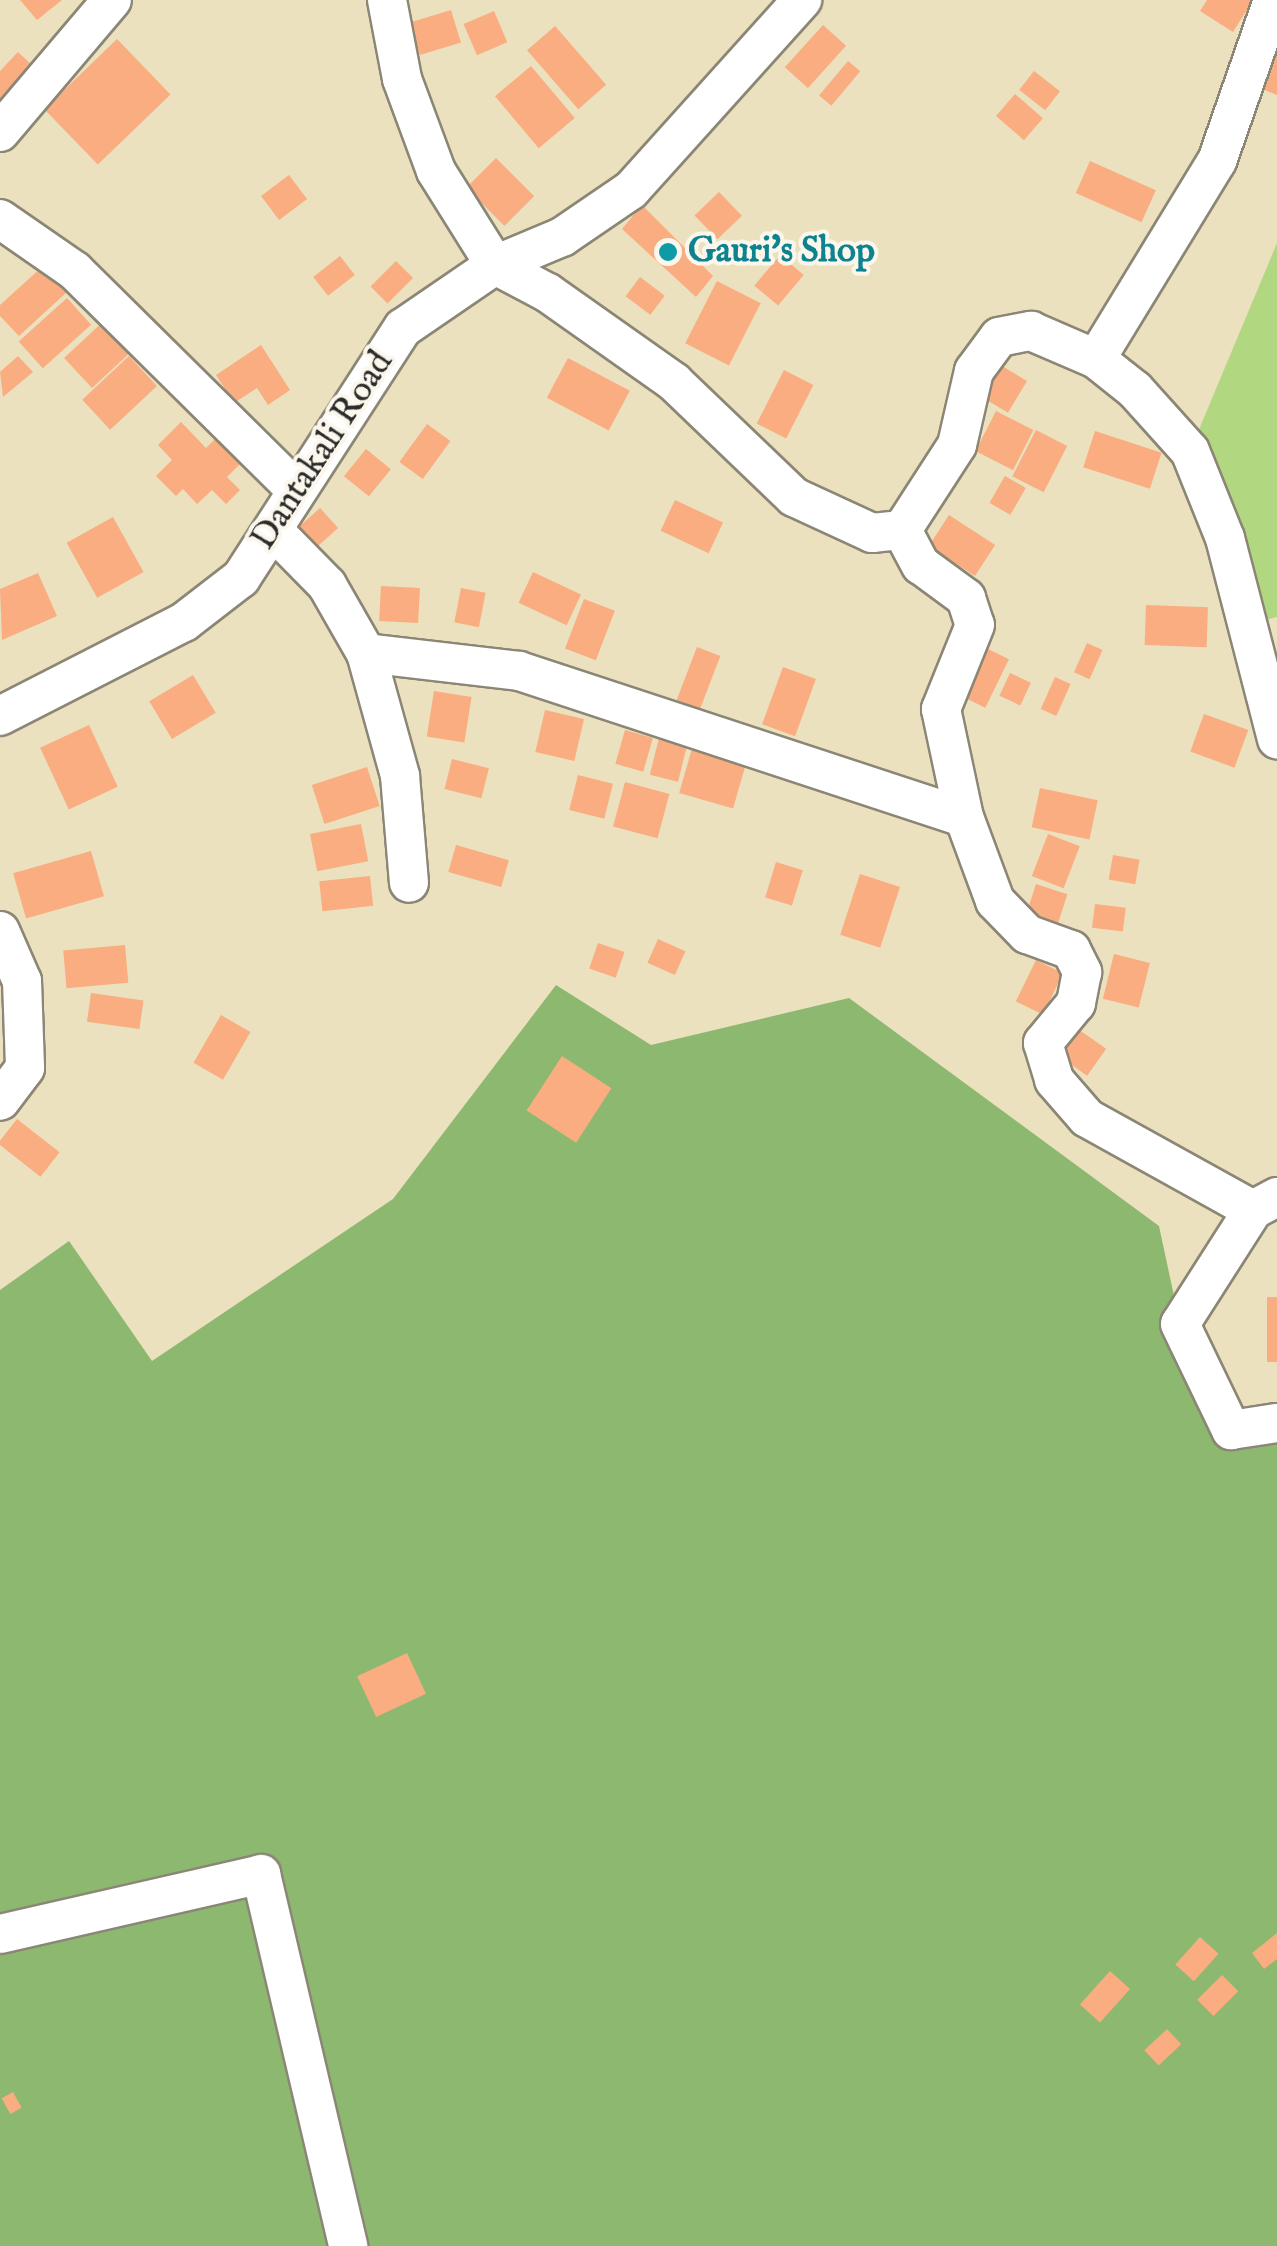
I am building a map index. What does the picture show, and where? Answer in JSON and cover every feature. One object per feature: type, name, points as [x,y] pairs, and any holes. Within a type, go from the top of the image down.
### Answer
[{"type":"street","points":[[0,132],[112,0]]},
{"type":"street","points":[[387,0],[402,80],[436,171],[494,265],[548,293],[674,382],[794,497],[872,533],[902,530]]},
{"type":"street","name":"Dantakali Road","points":[[0,716],[184,622],[241,578],[403,328],[494,265],[562,238],[631,190],[802,0]]},
{"type":"street","points":[[1096,359],[1217,161],[1273,0]]},
{"type":"street","points":[[0,218],[75,270],[296,490]]},
{"type":"street","points":[[902,530],[956,444],[974,371],[1000,337],[1031,331],[1096,359],[1135,390],[1190,451],[1225,538],[1277,738]]},
{"type":"street","points":[[902,530],[921,565],[966,598],[975,625],[941,709],[964,816],[995,901],[1028,934],[1071,950],[1082,972],[1076,1002],[1042,1043],[1054,1080],[1087,1118],[1265,1203],[1180,1324],[1231,1430],[1277,1423]]},
{"type":"street","points":[[274,531],[327,585],[366,653],[400,776],[409,883]]},
{"type":"street","points":[[366,653],[519,671],[964,816]]},
{"type":"street","points":[[0,931],[22,981],[25,1068],[0,1101]]},
{"type":"street","points":[[0,1934],[261,1874],[348,2246]]},
{"type":"green space","points":[[1277,243],[1277,617],[1249,624],[1190,451]]},
{"type":"green space","points":[[556,985],[651,1045],[849,998],[1159,1226],[1180,1324],[1231,1430],[1277,1423],[1277,2246],[0,2246],[0,1290],[69,1241],[152,1361],[393,1199]]},
{"type":"building","points":[[20,0],[62,0],[37,20]]},
{"type":"building","points":[[1207,0],[1253,0],[1233,32],[1200,11]]},
{"type":"building","points":[[451,10],[461,43],[420,55],[410,23]]},
{"type":"building","points":[[494,11],[507,42],[477,55],[464,24]]},
{"type":"building","points":[[823,25],[846,46],[808,88],[785,67]]},
{"type":"building","points":[[1277,25],[1277,95],[1254,86]]},
{"type":"building","points":[[555,26],[606,85],[578,109],[527,50]]},
{"type":"building","points":[[117,39],[170,94],[98,165],[44,109]]},
{"type":"building","points":[[18,52],[36,69],[0,109],[0,71]]},
{"type":"building","points":[[848,61],[860,71],[831,106],[819,95]]},
{"type":"building","points":[[531,66],[575,118],[539,148],[495,96]]},
{"type":"building","points":[[1034,71],[1060,91],[1045,110],[1019,90]]},
{"type":"building","points":[[1015,94],[1043,118],[1024,140],[996,116]]},
{"type":"building","points":[[496,158],[534,196],[504,226],[466,188]]},
{"type":"building","points":[[1090,161],[1156,190],[1142,222],[1076,193]]},
{"type":"building","points":[[289,175],[307,199],[279,220],[261,196]]},
{"type":"building","points":[[719,192],[742,216],[717,239],[695,216]]},
{"type":"building","name":"Gauri's Shop","points":[[642,205],[713,276],[696,297],[622,229]]},
{"type":"building","points":[[780,255],[804,275],[778,306],[754,286]]},
{"type":"building","points":[[340,256],[355,275],[328,296],[313,277]]},
{"type":"building","points":[[396,261],[413,278],[388,303],[371,286]]},
{"type":"building","points":[[43,266],[67,292],[19,336],[0,316],[0,305]]},
{"type":"building","points":[[640,277],[665,296],[650,315],[626,296]]},
{"type":"building","points":[[717,281],[761,303],[729,366],[685,343]]},
{"type":"building","points":[[67,298],[91,325],[43,368],[19,341]]},
{"type":"building","points":[[108,317],[136,347],[92,388],[64,358]]},
{"type":"building","points":[[261,345],[290,390],[268,405],[257,388],[234,403],[216,375]]},
{"type":"building","points":[[18,356],[33,372],[3,397],[0,372]]},
{"type":"building","points":[[129,356],[157,386],[110,430],[82,400]]},
{"type":"building","points":[[568,358],[630,391],[609,431],[547,398]]},
{"type":"building","points":[[997,363],[1027,381],[1008,413],[978,395]]},
{"type":"building","points":[[784,370],[813,385],[786,438],[757,423]]},
{"type":"building","points":[[996,411],[1033,430],[1013,470],[976,451]]},
{"type":"building","points":[[181,422],[206,448],[216,438],[241,463],[227,477],[240,490],[226,504],[212,490],[197,504],[183,489],[176,496],[156,476],[172,460],[158,445]]},
{"type":"building","points":[[427,424],[450,441],[423,479],[399,462]]},
{"type":"building","points":[[1036,430],[1067,446],[1044,492],[1012,476]]},
{"type":"building","points":[[1095,431],[1162,453],[1150,489],[1083,467]]},
{"type":"building","points":[[366,449],[391,469],[369,496],[344,476]]},
{"type":"building","points":[[1005,476],[1026,488],[1010,515],[990,503]]},
{"type":"building","points":[[675,500],[723,522],[709,553],[661,531]]},
{"type":"building","points":[[320,508],[338,528],[315,549],[297,529]]},
{"type":"building","points":[[949,515],[995,545],[975,576],[929,546]]},
{"type":"building","points":[[113,517],[144,572],[97,598],[67,543]]},
{"type":"building","points":[[533,572],[581,594],[567,625],[519,603]]},
{"type":"building","points":[[38,573],[57,616],[2,640],[0,589]]},
{"type":"building","points":[[381,586],[420,588],[418,623],[379,621]]},
{"type":"building","points":[[461,588],[486,593],[479,627],[454,622]]},
{"type":"building","points":[[584,599],[615,611],[596,660],[565,648]]},
{"type":"building","points":[[1146,605],[1208,607],[1207,647],[1145,645]]},
{"type":"building","points":[[1087,643],[1103,650],[1090,679],[1074,672]]},
{"type":"building","points":[[982,646],[1009,659],[985,708],[958,695]]},
{"type":"building","points":[[697,647],[720,656],[700,709],[677,700]]},
{"type":"building","points":[[783,667],[816,679],[795,736],[762,724]]},
{"type":"building","points":[[1010,673],[1031,683],[1020,705],[999,696]]},
{"type":"building","points":[[193,675],[216,713],[172,739],[149,701]]},
{"type":"building","points":[[1055,677],[1071,684],[1056,716],[1041,709]]},
{"type":"building","points":[[434,691],[472,697],[464,742],[427,736]]},
{"type":"building","points":[[545,710],[584,719],[574,761],[535,752]]},
{"type":"building","points":[[1204,714],[1248,730],[1234,768],[1190,752]]},
{"type":"building","points":[[89,725],[118,787],[69,809],[40,748]]},
{"type":"building","points":[[625,730],[653,738],[643,772],[615,764]]},
{"type":"building","points":[[660,734],[688,741],[678,782],[650,775]]},
{"type":"building","points":[[693,745],[747,760],[733,808],[679,793]]},
{"type":"building","points":[[452,759],[489,768],[481,798],[445,789]]},
{"type":"building","points":[[367,767],[380,806],[325,824],[312,785]]},
{"type":"building","points":[[578,775],[613,784],[604,819],[569,810]]},
{"type":"building","points":[[625,782],[669,794],[658,838],[613,826]]},
{"type":"building","points":[[1040,788],[1098,800],[1089,839],[1032,827]]},
{"type":"building","points":[[361,824],[368,861],[317,871],[310,834]]},
{"type":"building","points":[[1048,834],[1080,846],[1064,888],[1032,876]]},
{"type":"building","points":[[456,845],[509,860],[501,887],[448,872]]},
{"type":"building","points":[[91,851],[104,896],[26,919],[13,873]]},
{"type":"building","points":[[1113,855],[1140,860],[1135,884],[1109,880]]},
{"type":"building","points":[[776,862],[803,870],[792,906],[765,897]]},
{"type":"building","points":[[860,874],[900,887],[880,948],[840,935]]},
{"type":"building","points":[[370,876],[373,906],[322,911],[319,881]]},
{"type":"building","points":[[1036,884],[1067,894],[1058,924],[1026,913]]},
{"type":"building","points":[[1095,904],[1126,908],[1123,932],[1092,928]]},
{"type":"building","points":[[658,939],[685,951],[675,975],[647,963]]},
{"type":"building","points":[[598,943],[624,952],[616,978],[589,969]]},
{"type":"building","points":[[125,945],[128,983],[67,988],[63,950]]},
{"type":"building","points":[[1114,954],[1150,963],[1139,1008],[1103,999]]},
{"type":"building","points":[[1036,960],[1063,973],[1043,1014],[1016,1001]]},
{"type":"building","points":[[91,993],[143,1000],[139,1029],[87,1022]]},
{"type":"building","points":[[221,1015],[250,1032],[223,1080],[194,1063]]},
{"type":"building","points":[[1075,1027],[1106,1049],[1087,1076],[1056,1054]]},
{"type":"building","points":[[562,1056],[611,1088],[576,1143],[527,1111]]},
{"type":"building","points":[[17,1119],[60,1152],[40,1177],[0,1145]]},
{"type":"building","points":[[1267,1297],[1277,1297],[1277,1362],[1267,1362]]},
{"type":"building","points":[[407,1653],[426,1694],[376,1717],[357,1676]]},
{"type":"building","points":[[1277,1933],[1277,1959],[1264,1969],[1252,1953]]},
{"type":"building","points":[[1200,1937],[1219,1954],[1194,1981],[1175,1964]]},
{"type":"building","points":[[1110,1971],[1130,1989],[1100,2023],[1080,2004]]},
{"type":"building","points":[[1222,1975],[1238,1991],[1214,2016],[1197,2000]]},
{"type":"building","points":[[1167,2029],[1181,2044],[1159,2066],[1144,2050]]},
{"type":"building","points":[[13,2092],[22,2108],[10,2114],[2,2098]]},
{"type":"place","name":"Gauri's Shop","points":[[668,252]]}]
